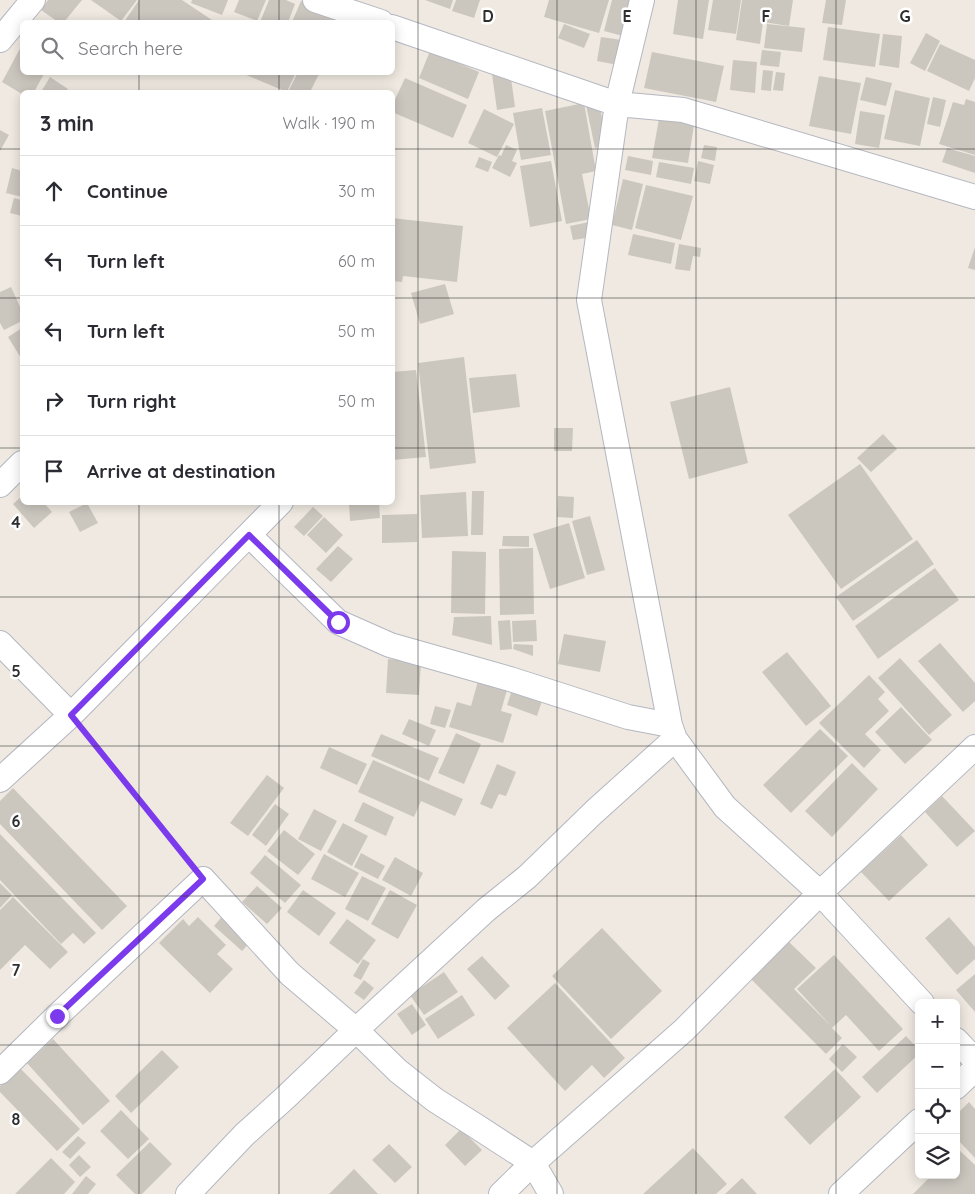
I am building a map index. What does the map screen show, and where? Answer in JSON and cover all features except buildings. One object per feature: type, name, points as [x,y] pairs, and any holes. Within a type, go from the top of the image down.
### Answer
[{"type":"street","points":[[0,40],[33,0]]},
{"type":"street","points":[[315,0],[375,20]]},
{"type":"street","points":[[642,0],[617,104],[589,300],[672,732],[725,807],[820,893],[918,999]]},
{"type":"street","points":[[395,27],[617,104],[683,110],[975,196]]},
{"type":"street","points":[[0,485],[20,465]]},
{"type":"street","points":[[0,780],[71,715],[278,505]]},
{"type":"street","points":[[249,535],[338,622],[390,645],[510,679],[672,732]]},
{"type":"street","points":[[0,643],[71,715]]},
{"type":"street","points":[[188,1194],[244,1135],[356,1030],[486,910],[527,877],[672,732]]},
{"type":"street","points":[[501,1194],[532,1163],[684,1030],[820,893],[975,747]]},
{"type":"street","points":[[0,1072],[84,990],[203,879],[290,974],[356,1030],[398,1071],[435,1100],[532,1163],[551,1194]]},
{"type":"street","points":[[960,1044],[975,1060]]},
{"type":"street","points":[[960,1083],[975,1069]]},
{"type":"street","points":[[841,1194],[915,1125]]},
{"type":"path","points":[[71,715],[203,879]]},
{"type":"route","points":[[57,1016],[203,879],[71,715],[249,535],[338,622]]}]
